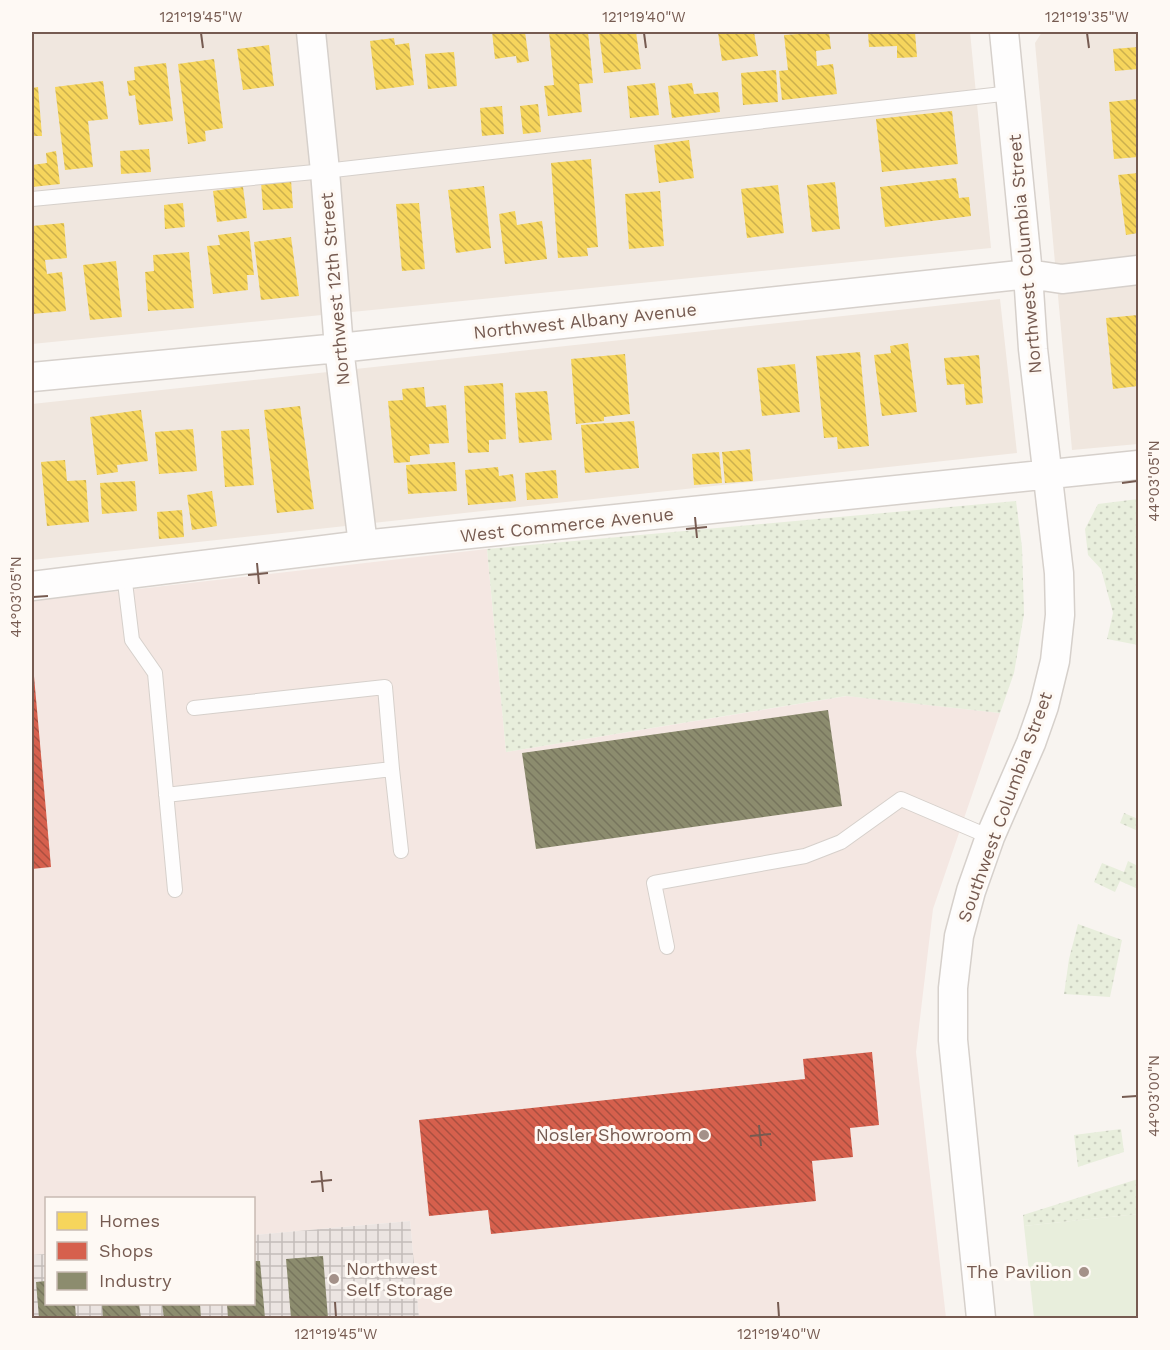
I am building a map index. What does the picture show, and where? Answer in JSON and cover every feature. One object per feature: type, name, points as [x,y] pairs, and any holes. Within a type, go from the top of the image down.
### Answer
[{"type":"street","name":"Northwest 12th Street","points":[[311,32],[339,348],[363,545]]},
{"type":"street","name":"Northwest Columbia Street","points":[[1004,32],[1047,476]]},
{"type":"street","name":"Northwest Albany Avenue","points":[[32,377],[339,348],[1028,274],[1062,279],[1138,270]]},
{"type":"street","name":"West Commerce Avenue","points":[[32,586],[363,545],[1138,465]]},
{"type":"street","name":"Southwest Columbia Street","points":[[981,1318],[952,1040],[953,988],[959,936],[971,891],[990,837],[1031,743],[1044,706],[1055,661],[1060,615],[1059,573],[1047,476]]},
{"type":"lane","points":[[32,199],[325,171],[1011,93]]},
{"type":"lane","points":[[124,574],[132,640],[155,672],[175,890]]},
{"type":"lane","points":[[194,708],[385,687],[401,851]]},
{"type":"lane","points":[[166,795],[392,769]]},
{"type":"lane","points":[[667,947],[654,883],[805,856],[841,842],[901,799],[990,837]]},
{"type":"shaded area","points":[[32,32],[970,32],[991,248],[32,344]]},
{"type":"shaded area","points":[[1042,32],[1138,32],[1138,444],[1072,450],[1035,43]]},
{"type":"shaded area","points":[[1000,299],[1017,453],[32,560],[32,404]]},
{"type":"shaded area","points":[[487,549],[506,752],[847,696],[1000,713],[933,909],[916,1052],[946,1318],[419,1318],[410,1221],[255,1235],[255,1197],[45,1197],[45,1254],[32,1255],[32,601]]},
{"type":"shaded area","name":"Northwest Self Storage","points":[[410,1221],[419,1318],[32,1318],[32,1255],[45,1254],[45,1305],[255,1305],[255,1235]]},
{"type":"green space","points":[[1138,499],[1138,645],[1107,639],[1113,613],[1101,569],[1088,555],[1085,529],[1098,504]]},
{"type":"green space","points":[[1016,501],[1022,547],[1024,614],[1014,673],[1000,713],[846,696],[506,752],[487,549]]},
{"type":"green space","points":[[1124,813],[1138,819],[1138,831],[1120,823]]},
{"type":"green space","points":[[1128,861],[1138,866],[1138,889],[1120,881],[1115,892],[1094,882],[1102,863],[1124,872]]},
{"type":"green space","points":[[1078,924],[1122,940],[1110,997],[1064,994],[1069,959]]},
{"type":"green space","points":[[1121,1129],[1124,1152],[1078,1167],[1074,1135]]},
{"type":"green space","points":[[1138,1179],[1138,1214],[1024,1226],[1023,1215]]},
{"type":"green space","name":"The Pavilion","points":[[1138,1214],[1138,1318],[1034,1318],[1024,1226]]},
{"type":"building: Homes","points":[[492,32],[525,32],[529,61],[517,63],[516,56],[495,59]]},
{"type":"building: Homes","points":[[549,32],[588,32],[593,83],[579,84],[582,112],[548,116],[544,86],[554,85]]},
{"type":"building: Homes","points":[[599,32],[636,32],[641,69],[604,73]]},
{"type":"building: Homes","points":[[718,32],[754,32],[758,56],[722,61]]},
{"type":"building: Homes","points":[[798,32],[829,32],[831,49],[816,51],[817,66],[833,64],[837,94],[782,100],[779,71],[788,70],[784,35],[798,34]]},
{"type":"building: Homes","points":[[868,32],[915,32],[917,57],[897,58],[897,46],[869,47]]},
{"type":"building: Homes","points":[[394,38],[395,45],[409,43],[414,85],[376,90],[370,41]]},
{"type":"building: Homes","points":[[269,45],[274,86],[243,90],[237,49]]},
{"type":"building: Homes","points":[[1138,47],[1138,69],[1115,71],[1113,49]]},
{"type":"building: Homes","points":[[454,52],[457,86],[428,89],[425,54]]},
{"type":"building: Homes","points":[[214,59],[223,128],[205,131],[206,141],[188,144],[178,64]]},
{"type":"building: Homes","points":[[166,63],[173,121],[139,125],[135,95],[129,96],[127,81],[135,80],[134,67]]},
{"type":"building: Homes","points":[[776,70],[778,102],[743,105],[741,73]]},
{"type":"building: Homes","points":[[103,81],[108,119],[88,121],[93,167],[65,170],[55,87]]},
{"type":"building: Homes","points":[[655,83],[659,115],[630,118],[627,86]]},
{"type":"building: Homes","points":[[692,83],[694,94],[718,92],[720,112],[672,118],[668,86]]},
{"type":"building: Homes","points":[[38,87],[42,136],[32,136],[32,88]]},
{"type":"building: Homes","points":[[1138,99],[1138,157],[1114,159],[1109,102]]},
{"type":"building: Homes","points":[[538,104],[541,132],[523,134],[520,106]]},
{"type":"building: Homes","points":[[502,106],[504,134],[482,136],[480,108]]},
{"type":"building: Homes","points":[[952,111],[958,164],[882,172],[876,119]]},
{"type":"building: Homes","points":[[689,140],[694,178],[659,183],[654,145]]},
{"type":"building: Homes","points":[[149,149],[151,172],[121,174],[120,151]]},
{"type":"building: Homes","points":[[56,151],[60,184],[32,187],[32,165],[47,163],[46,153]]},
{"type":"building: Homes","points":[[591,159],[598,247],[587,248],[588,256],[558,258],[551,163]]},
{"type":"building: Homes","points":[[1138,173],[1138,233],[1126,235],[1118,175]]},
{"type":"building: Homes","points":[[956,178],[959,198],[969,197],[971,216],[885,227],[880,187]]},
{"type":"building: Homes","points":[[291,180],[293,208],[263,210],[261,182]]},
{"type":"building: Homes","points":[[835,182],[840,229],[812,232],[807,185]]},
{"type":"building: Homes","points":[[778,185],[784,233],[747,238],[741,189]]},
{"type":"building: Homes","points":[[484,186],[491,248],[456,253],[448,190]]},
{"type":"building: Homes","points":[[243,187],[247,218],[217,222],[213,191]]},
{"type":"building: Homes","points":[[660,191],[664,246],[629,249],[625,194]]},
{"type":"building: Homes","points":[[183,203],[185,227],[165,229],[164,205]]},
{"type":"building: Homes","points":[[419,203],[425,269],[402,271],[396,204]]},
{"type":"building: Homes","points":[[515,211],[517,225],[542,221],[547,259],[505,264],[499,214]]},
{"type":"building: Homes","points":[[64,223],[67,258],[45,260],[47,274],[62,272],[66,311],[32,314],[32,226]]},
{"type":"building: Homes","points":[[249,231],[254,275],[247,275],[248,290],[213,294],[207,246],[220,245],[218,235]]},
{"type":"building: Homes","points":[[291,237],[299,296],[261,300],[254,242]]},
{"type":"building: Homes","points":[[189,252],[194,308],[148,311],[145,272],[154,271],[153,255]]},
{"type":"building: Homes","points":[[116,261],[122,317],[90,320],[83,265]]},
{"type":"building: Homes","points":[[1138,315],[1138,386],[1113,389],[1106,318]]},
{"type":"building: Homes","points":[[908,343],[917,412],[882,416],[874,355],[891,353],[890,346]]},
{"type":"building: Homes","points":[[860,352],[869,446],[838,449],[837,437],[824,438],[816,356]]},
{"type":"building: Homes","points":[[625,354],[630,414],[604,417],[604,421],[576,424],[571,359]]},
{"type":"building: Homes","points":[[979,355],[983,403],[966,405],[964,384],[947,385],[944,358]]},
{"type":"building: Homes","points":[[795,364],[800,412],[762,416],[757,368]]},
{"type":"building: Homes","points":[[503,383],[506,439],[489,440],[489,452],[468,453],[464,386]]},
{"type":"building: Homes","points":[[424,387],[426,407],[446,405],[449,443],[429,444],[430,454],[410,456],[410,462],[394,463],[388,401],[403,400],[402,389]]},
{"type":"building: Homes","points":[[547,391],[552,440],[519,443],[515,393]]},
{"type":"building: Homes","points":[[300,406],[314,509],[277,513],[264,410]]},
{"type":"building: Homes","points":[[141,410],[148,461],[117,465],[118,472],[97,475],[90,417]]},
{"type":"building: Homes","points":[[634,421],[639,468],[585,473],[581,425]]},
{"type":"building: Homes","points":[[193,429],[197,471],[159,474],[155,432]]},
{"type":"building: Homes","points":[[249,429],[254,485],[225,487],[221,431]]},
{"type":"building: Homes","points":[[750,449],[753,481],[725,483],[722,452]]},
{"type":"building: Homes","points":[[719,452],[722,483],[694,485],[692,454]]},
{"type":"building: Homes","points":[[65,460],[67,481],[86,480],[89,522],[47,526],[41,462]]},
{"type":"building: Homes","points":[[455,462],[457,491],[408,494],[406,465]]},
{"type":"building: Homes","points":[[498,467],[499,476],[513,474],[516,501],[468,505],[465,470]]},
{"type":"building: Homes","points":[[556,470],[558,498],[527,500],[525,473]]},
{"type":"building: Homes","points":[[135,481],[137,511],[102,514],[100,483]]},
{"type":"building: Homes","points":[[212,491],[217,526],[192,530],[187,495]]},
{"type":"building: Homes","points":[[182,510],[184,537],[159,539],[157,512]]},
{"type":"building: Shops","points":[[32,665],[51,867],[32,869]]},
{"type":"building: Shops","points":[[872,1052],[879,1125],[850,1128],[853,1157],[812,1161],[816,1201],[491,1234],[488,1210],[429,1216],[419,1120],[805,1079],[803,1059]]},
{"type":"building: Industry","points":[[828,710],[842,806],[536,849],[522,753]]},
{"type":"building: Industry","points":[[323,1256],[328,1318],[291,1318],[286,1259]]},
{"type":"building: Industry","points":[[255,1261],[260,1261],[265,1318],[228,1318],[227,1305],[255,1305]]},
{"type":"building: Industry","points":[[45,1281],[45,1305],[75,1305],[76,1318],[39,1318],[36,1282]]},
{"type":"building: Industry","points":[[102,1305],[139,1305],[141,1318],[103,1318]]},
{"type":"building: Industry","points":[[162,1305],[200,1305],[201,1318],[164,1318]]},
{"type":"place","name":"Nosler Showroom","points":[[704,1135]]},
{"type":"place","name":"The Pavilion","points":[[1084,1272]]},
{"type":"place","name":"Northwest Self Storage","points":[[334,1279]]}]
